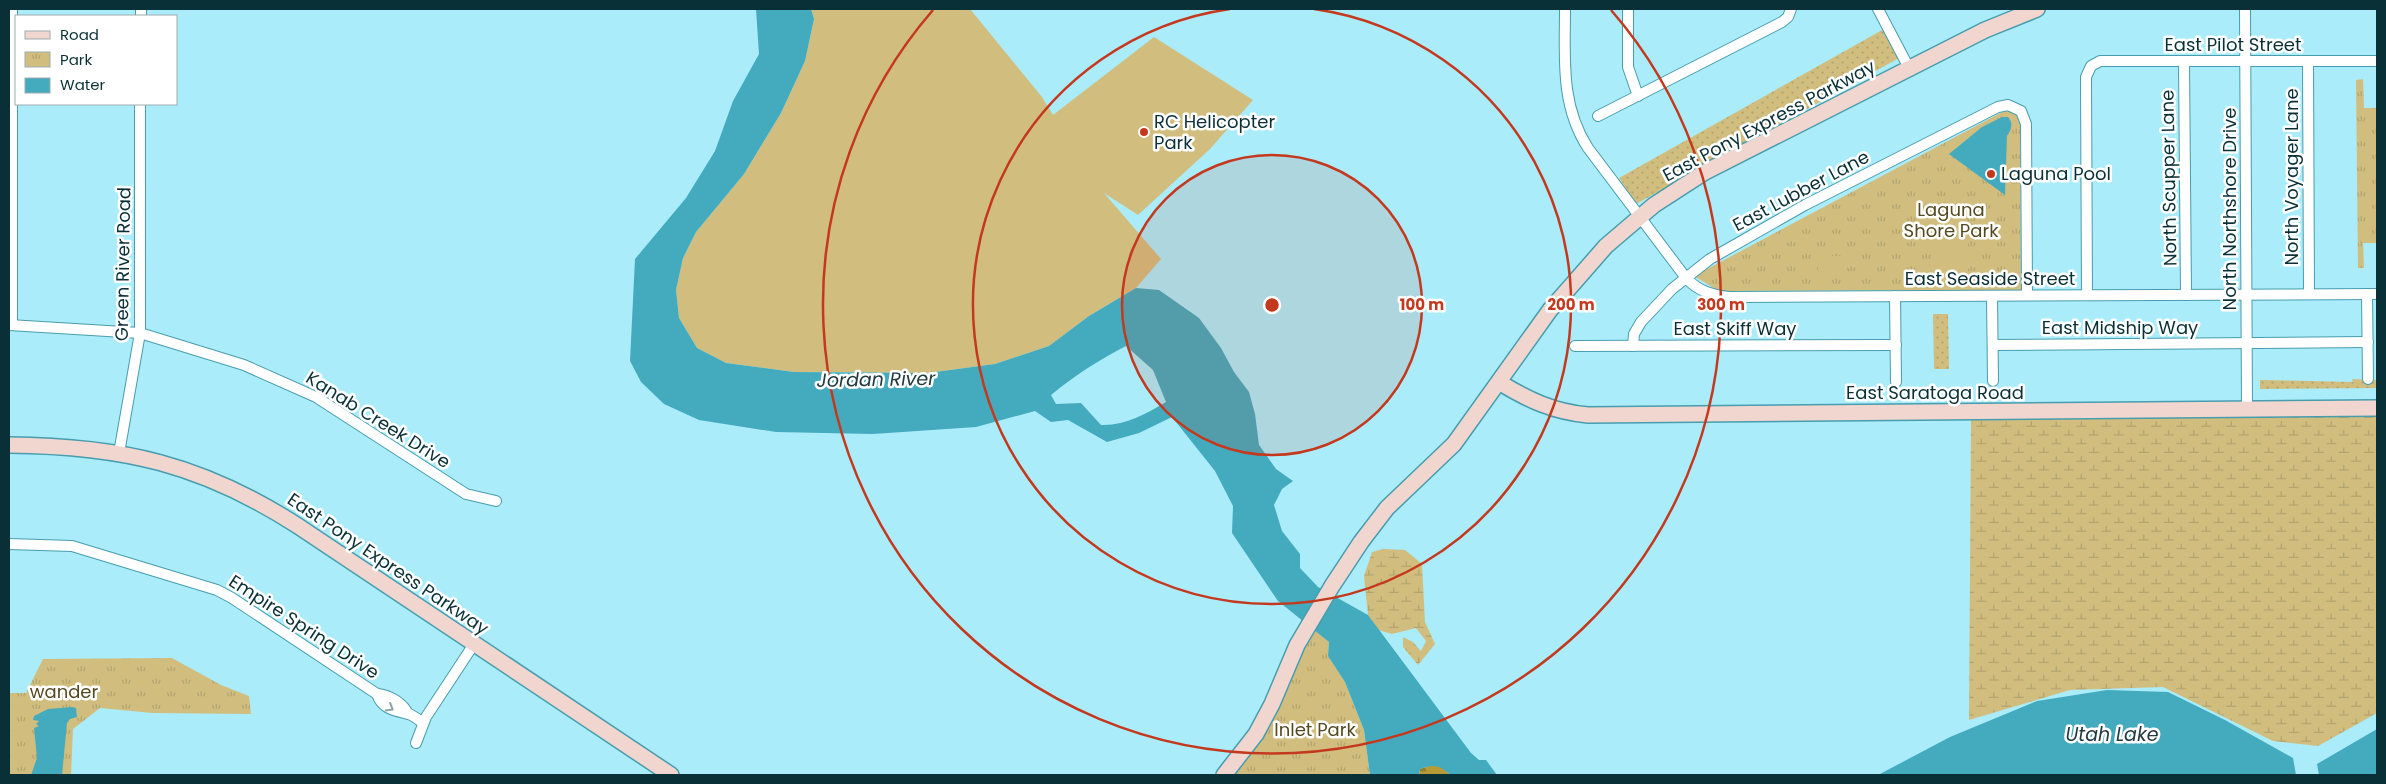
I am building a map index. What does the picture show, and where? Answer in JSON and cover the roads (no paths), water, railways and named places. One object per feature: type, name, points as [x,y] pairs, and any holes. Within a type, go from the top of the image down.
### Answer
[{"type":"main road","name":"East Pony Express Parkway","points":[[1430,467],[1512,350],[1550,310],[1593,259],[1640,216],[1672,192],[1713,167],[1992,26],[2038,9]]},
{"type":"main road","name":"East Pony Express Parkway","points":[[1224,775],[1246,748],[1264,719],[1306,629],[1332,586],[1387,508],[1454,444],[1550,310]]},
{"type":"main road","name":"East Saratoga Road","points":[[1500,382],[1522,396],[1544,406],[1564,412],[1588,415],[2377,408]]},
{"type":"main road","name":"East Pony Express Parkway","points":[[9,439],[119,453],[179,468],[220,484],[260,503],[671,775]]},
{"type":"main road","name":"East Pony Express Parkway","points":[[9,445],[58,446]]},
{"type":"street","points":[[10,325],[12,9]]},
{"type":"street","name":"East Seaside Street","points":[[1565,9],[1565,85],[1573,120],[1588,148],[1686,278],[1702,291],[1729,297],[2372,294]]},
{"type":"street","points":[[1628,9],[1628,67],[1638,96]]},
{"type":"street","points":[[1598,116],[1782,22],[1791,9]]},
{"type":"street","points":[[1878,9],[1909,68]]},
{"type":"street","name":"North Northshore Drive","points":[[2245,9],[2247,409]]},
{"type":"street","name":"East Pilot Street","points":[[2087,295],[2086,77],[2091,66],[2100,61],[2377,61]]},
{"type":"street","name":"North Scupper Lane","points":[[2184,61],[2186,294]]},
{"type":"street","name":"North Voyager Lane","points":[[2308,61],[2308,294]]},
{"type":"street","name":"Green River Road","points":[[119,453],[140,333],[140,105]]},
{"type":"street","name":"East Lubber Lane","points":[[1633,346],[1637,326],[1672,289],[1720,253],[1813,201],[1998,107],[2008,105],[2017,108],[2024,115],[2026,124],[2027,295]]},
{"type":"street","points":[[2368,379],[2368,342],[2372,294]]},
{"type":"street","points":[[1895,296],[1896,382]]},
{"type":"street","points":[[1992,296],[1993,381]]},
{"type":"street","name":"Kanab Creek Drive","points":[[10,325],[140,333],[244,365],[316,396],[466,494],[496,501]]},
{"type":"street","name":"East Midship Way","points":[[1993,345],[2368,342]]},
{"type":"street","name":"East Skiff Way","points":[[1575,346],[1896,345]]},
{"type":"street","name":"Empire Spring Drive","points":[[9,544],[62,544],[78,547],[217,590],[378,694],[387,695],[398,702],[408,714],[423,723]]},
{"type":"street","points":[[416,743],[423,723],[474,644]]},
{"type":"water","name":"Jordan River","points":[[756,9],[811,9],[814,19],[805,61],[781,113],[744,174],[696,232],[683,258],[676,290],[679,318],[697,348],[726,363],[794,372],[928,373],[995,364],[1049,346],[1089,316],[1136,288],[1159,290],[1199,318],[1249,392],[1255,414],[1259,445],[1276,469],[1293,481],[1282,489],[1274,505],[1282,531],[1300,554],[1300,568],[1318,587],[1368,615],[1471,753],[1479,760],[1486,760],[1497,775],[1450,775],[1440,767],[1429,766],[1420,769],[1419,775],[1370,775],[1364,730],[1345,682],[1328,656],[1329,642],[1278,601],[1232,533],[1233,506],[1215,471],[1172,417],[1139,433],[1107,442],[1068,420],[1051,422],[1035,411],[976,427],[873,434],[776,432],[699,420],[664,404],[641,382],[630,361],[635,259],[686,198],[715,151],[733,101],[759,54]],"holes":[[[1126,346],[1153,370],[1166,402],[1143,415],[1118,424],[1101,425],[1081,403],[1056,404],[1051,395],[1087,368]]]},
{"type":"water","name":"Laguna Pool","points":[[2002,117],[2008,117],[2011,125],[2007,136],[2005,195],[1949,154],[1982,127]]},
{"type":"water","name":"Utah Lake","points":[[2107,690],[2168,692],[2225,720],[2293,758],[2296,775],[1878,775],[1950,737],[2037,701]]},
{"type":"water","points":[[76,708],[77,717],[70,719],[67,723],[62,775],[31,775],[37,758],[34,728],[39,726],[36,724],[39,721],[33,720],[34,716],[48,709]]},
{"type":"water","points":[[2377,729],[2377,775],[2319,775],[2317,764]]},
{"type":"place","name":"RC Helicopter Park","points":[[1144,132]]},
{"type":"place","name":"Laguna Pool","points":[[1991,174]]},
{"type":"park label","name":"Laguna Shore Park","points":[[1951,220]]},
{"type":"park label","name":"wander","points":[[64,692]]},
{"type":"park label","name":"Inlet Park","points":[[1315,730]]}]
